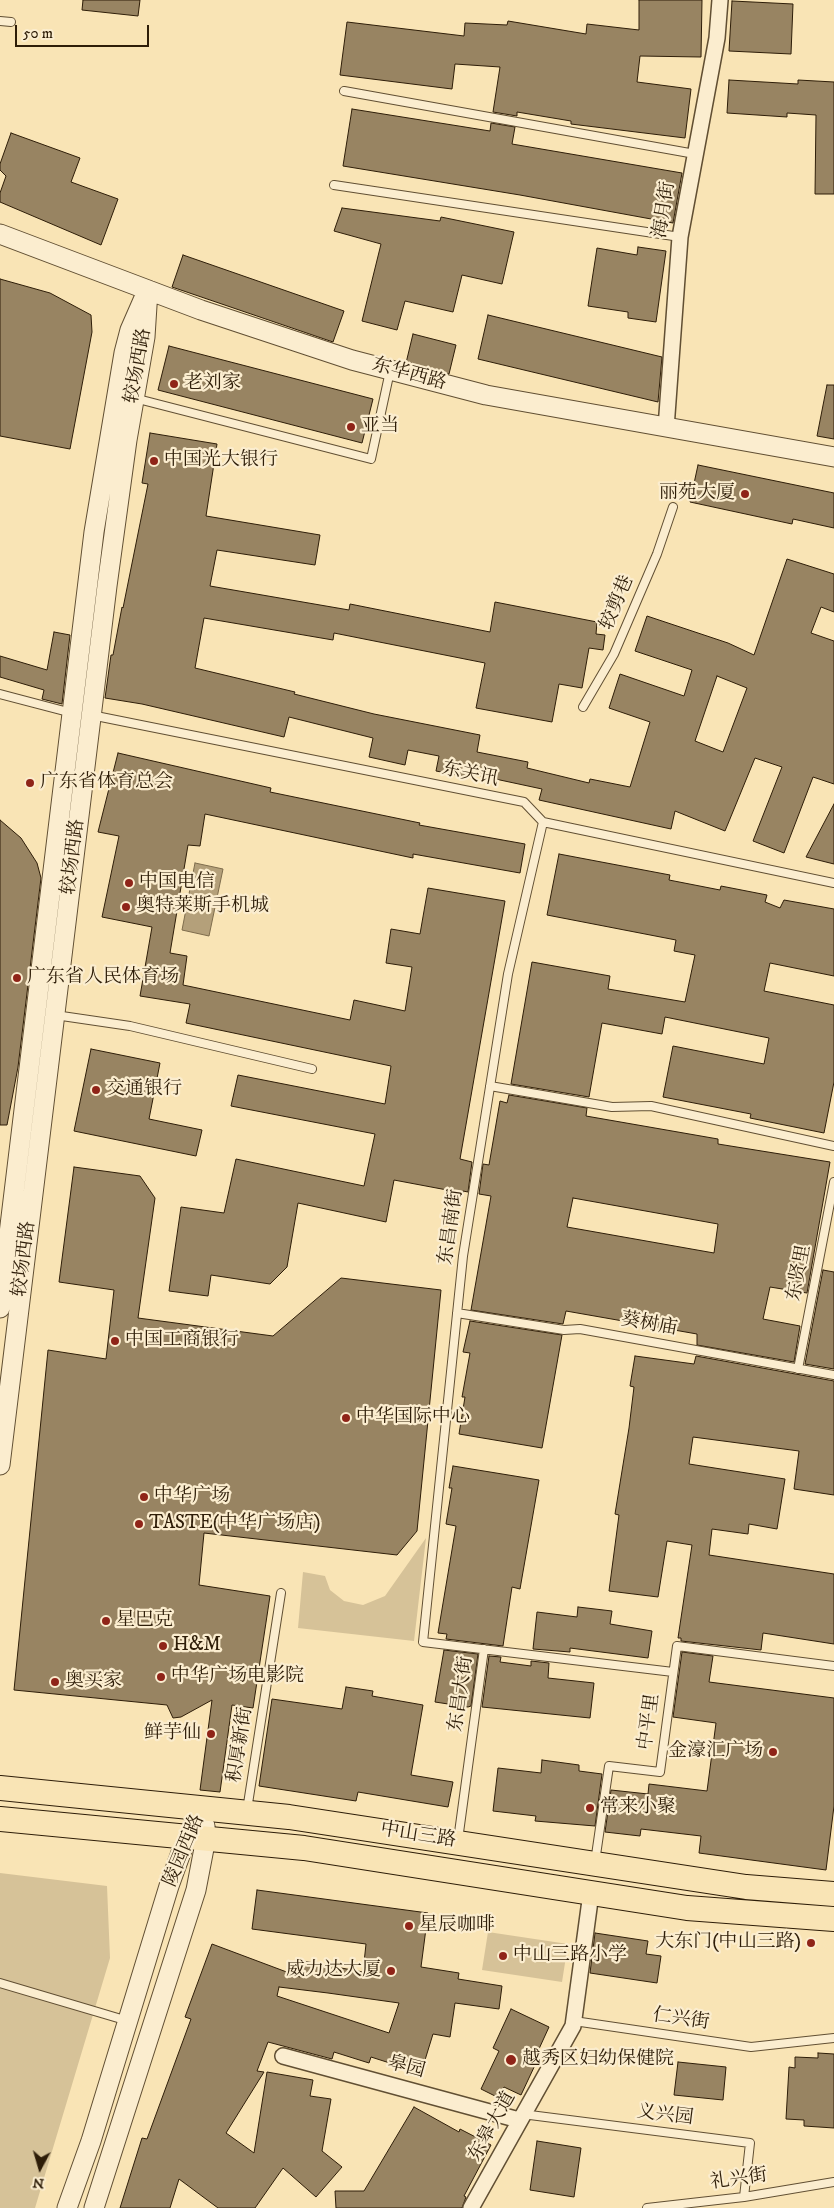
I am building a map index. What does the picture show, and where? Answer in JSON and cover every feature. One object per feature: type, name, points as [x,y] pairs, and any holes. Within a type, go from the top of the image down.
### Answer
[{"type":"main road","name":"中山三路","points":[[0,1788],[247,1812],[458,1842],[746,1887],[834,1894]]},
{"type":"main road","name":"中山三路","points":[[0,1819],[197,1837],[354,1855],[591,1893],[725,1912],[834,1919]]},
{"type":"street","name":"海月街","points":[[666,428],[680,237],[717,38],[720,0]]},
{"type":"street","name":"东华西路","points":[[0,234],[148,290],[320,351],[390,370],[486,395],[834,457]]},
{"type":"street","name":"较场西路","points":[[0,1465],[110,559],[145,337],[148,290]]},
{"type":"street","name":"较场西路","points":[[0,1308],[89,571],[114,405],[130,330],[148,290]]},
{"type":"street","name":"陵园西路","points":[[94,2208],[196,1890],[197,1837],[204,1807]]},
{"type":"street","name":"陵园西路","points":[[67,2208],[91,2141],[169,1886],[197,1837]]},
{"type":"street","name":"东皋大道","points":[[471,2208],[520,2117],[573,2026],[591,1893]]},
{"type":"street","name":"皋园","points":[[283,2056],[520,2117]]},
{"type":"lane","points":[[0,21],[11,22]]},
{"type":"lane","points":[[344,91],[695,154]]},
{"type":"lane","points":[[334,185],[680,237]]},
{"type":"lane","points":[[134,398],[371,459],[390,370]]},
{"type":"lane","name":"较剪巷","points":[[583,707],[614,654],[657,554],[673,507]]},
{"type":"lane","points":[[0,694],[72,713]]},
{"type":"lane","name":"东关讯","points":[[91,715],[524,802],[542,822]]},
{"type":"lane","points":[[542,822],[834,883]]},
{"type":"lane","name":"东昌南街","points":[[484,1649],[423,1642],[463,1256],[508,974],[542,822]]},
{"type":"lane","points":[[55,1015],[130,1026],[312,1068]]},
{"type":"lane","points":[[490,1086],[612,1107],[651,1106],[834,1146]]},
{"type":"lane","name":"东贤里","points":[[798,1369],[834,1182]]},
{"type":"lane","name":"葵树庙","points":[[457,1313],[564,1330],[580,1329],[834,1375]]},
{"type":"lane","name":"积厚新街","points":[[247,1812],[281,1593]]},
{"type":"lane","name":"中平里","points":[[595,1864],[609,1766],[660,1772],[677,1646],[834,1666]]},
{"type":"lane","name":"东昌大街","points":[[458,1842],[484,1649],[674,1672]]},
{"type":"lane","points":[[0,1982],[128,2021]]},
{"type":"lane","name":"仁兴街","points":[[574,2021],[751,2047],[834,2038]]},
{"type":"lane","name":"义兴园","points":[[520,2117],[750,2143],[744,2197]]},
{"type":"lane","name":"礼兴街","points":[[647,2208],[744,2197],[834,2182]]},
{"type":"shaded area","points":[[195,863],[223,869],[209,936],[182,930]]},
{"type":"shaded area","points":[[426,1538],[414,1641],[298,1628],[303,1572],[325,1576],[330,1590],[344,1601],[363,1605],[385,1596]]},
{"type":"shaded area","points":[[0,1873],[107,1886],[110,1958],[35,2208],[0,2208]]},
{"type":"shaded area","points":[[488,1932],[568,1944],[562,1982],[482,1970]]},
{"type":"building","points":[[83,0],[140,0],[138,16],[82,10]]},
{"type":"building","points":[[639,0],[702,0],[701,57],[640,56],[637,82],[691,89],[685,138],[571,124],[571,121],[517,112],[517,116],[493,112],[500,67],[455,64],[452,89],[340,75],[347,22],[464,36],[465,23],[507,25],[508,21],[586,34],[587,24],[639,30]]},
{"type":"building","points":[[732,1],[793,4],[791,54],[729,51]]},
{"type":"building","points":[[729,80],[798,84],[798,80],[834,82],[834,194],[815,194],[816,115],[787,113],[787,117],[727,113]]},
{"type":"building","points":[[352,109],[490,131],[491,123],[515,127],[512,144],[682,173],[673,223],[520,195],[343,166]]},
{"type":"building","points":[[11,133],[80,158],[71,182],[118,199],[101,245],[0,202],[0,193],[6,176],[0,170],[0,164]]},
{"type":"building","points":[[342,208],[440,221],[441,217],[514,232],[502,284],[462,275],[453,312],[405,301],[397,330],[362,321],[381,244],[334,231]]},
{"type":"building","points":[[638,247],[666,251],[656,322],[628,318],[628,312],[588,306],[597,248],[637,255]]},
{"type":"building","points":[[183,255],[344,311],[333,342],[172,287]]},
{"type":"building","points":[[0,279],[50,293],[91,315],[92,332],[70,449],[0,436]]},
{"type":"building","points":[[488,315],[662,357],[658,402],[478,359]]},
{"type":"building","points":[[413,334],[456,345],[449,374],[406,363]]},
{"type":"building","points":[[169,346],[373,399],[362,443],[158,390]]},
{"type":"building","points":[[827,385],[834,385],[834,439],[817,436]]},
{"type":"building","points":[[150,433],[217,444],[206,516],[320,535],[315,565],[217,550],[210,586],[349,610],[350,604],[490,632],[495,602],[597,622],[596,634],[605,635],[603,650],[589,648],[582,688],[559,684],[552,722],[476,708],[485,663],[334,633],[333,640],[204,618],[195,668],[295,692],[294,694],[374,714],[480,735],[477,752],[528,762],[527,768],[589,783],[590,779],[630,787],[650,722],[609,708],[620,674],[684,696],[692,670],[635,651],[647,616],[728,643],[754,655],[787,559],[834,574],[834,612],[821,607],[811,633],[834,641],[834,784],[813,777],[784,853],[753,841],[782,767],[755,758],[725,831],[675,811],[671,829],[539,800],[542,789],[472,774],[472,778],[436,771],[439,756],[408,750],[405,765],[369,757],[373,738],[289,717],[284,737],[142,704],[105,698],[111,655],[113,655],[148,484],[142,483]],"holes":[[[717,676],[747,688],[723,752],[695,741]]]},
{"type":"building","name":"丽苑大厦","points":[[698,465],[834,493],[834,528],[793,519],[792,524],[690,502]]},
{"type":"building","points":[[54,632],[70,635],[62,704],[42,699],[44,690],[0,677],[0,656],[47,670]]},
{"type":"building","points":[[118,753],[271,788],[270,792],[420,823],[419,825],[525,844],[520,873],[413,854],[413,858],[205,814],[200,846],[188,845],[170,953],[187,956],[183,985],[350,1020],[354,1000],[405,1011],[412,967],[386,963],[391,929],[420,934],[428,888],[505,901],[460,1159],[472,1162],[468,1192],[463,1191],[463,1193],[394,1180],[386,1222],[298,1203],[287,1267],[270,1284],[211,1275],[208,1296],[169,1291],[181,1207],[224,1213],[236,1159],[364,1186],[375,1134],[231,1106],[238,1075],[385,1104],[391,1066],[186,1023],[190,1004],[140,996],[152,927],[102,917],[119,836],[98,832]]},
{"type":"building","points":[[834,804],[834,864],[806,857]]},
{"type":"building","name":"广东省人民体育场","points":[[0,820],[21,838],[37,863],[41,878],[18,1067],[7,1125],[0,1125]]},
{"type":"building","points":[[559,854],[670,875],[669,880],[720,890],[721,886],[767,895],[765,902],[780,908],[784,900],[834,909],[834,976],[770,963],[764,991],[834,1005],[834,1082],[824,1133],[750,1118],[751,1114],[663,1097],[673,1046],[764,1064],[769,1038],[665,1017],[662,1034],[602,1023],[589,1097],[511,1084],[532,962],[610,976],[608,989],[685,1002],[695,955],[674,951],[676,940],[547,915]]},
{"type":"building","points":[[91,1049],[160,1063],[149,1119],[202,1130],[196,1156],[74,1131]]},
{"type":"building","points":[[509,1095],[587,1108],[586,1116],[718,1139],[718,1144],[830,1162],[807,1293],[770,1287],[763,1319],[800,1326],[794,1362],[697,1345],[697,1334],[566,1311],[563,1324],[471,1310],[491,1196],[479,1194],[483,1164],[489,1165],[500,1101],[507,1103]],"holes":[[[573,1198],[718,1224],[714,1253],[567,1227]]]},
{"type":"building","points":[[74,1167],[140,1176],[155,1198],[138,1318],[273,1336],[341,1278],[441,1290],[417,1531],[397,1555],[204,1533],[199,1585],[270,1596],[253,1708],[232,1705],[220,1792],[200,1790],[212,1700],[181,1717],[173,1718],[167,1705],[14,1690],[48,1350],[106,1359],[114,1290],[59,1282]]},
{"type":"building","points":[[823,1270],[834,1272],[834,1369],[805,1364]]},
{"type":"building","points":[[470,1321],[562,1335],[542,1448],[459,1434],[465,1397],[462,1397],[470,1353],[463,1352]]},
{"type":"building","points":[[635,1356],[694,1364],[696,1356],[834,1381],[834,1495],[794,1489],[799,1451],[693,1437],[689,1464],[785,1479],[777,1529],[749,1524],[748,1534],[712,1529],[709,1555],[834,1574],[834,1644],[763,1633],[761,1650],[681,1641],[681,1638],[678,1638],[692,1545],[667,1541],[658,1597],[609,1591],[619,1515],[615,1514],[629,1428],[634,1387],[630,1386]]},
{"type":"building","points":[[453,1466],[539,1480],[520,1589],[512,1587],[503,1646],[446,1639],[447,1634],[438,1633],[456,1526],[446,1524],[452,1488],[449,1488]]},
{"type":"building","points":[[578,1607],[612,1611],[610,1624],[652,1631],[648,1658],[570,1648],[570,1652],[533,1649],[537,1612],[577,1617]]},
{"type":"building","points":[[444,1650],[478,1654],[471,1706],[435,1702]]},
{"type":"building","name":"金濠汇广场","points":[[682,1652],[713,1656],[709,1682],[834,1698],[834,1806],[826,1870],[699,1853],[701,1836],[641,1829],[640,1836],[605,1832],[611,1790],[648,1794],[649,1784],[707,1791],[716,1723],[673,1717]]},
{"type":"building","points":[[489,1656],[501,1657],[500,1662],[531,1666],[531,1661],[549,1663],[548,1678],[594,1683],[590,1718],[482,1707]]},
{"type":"building","points":[[346,1687],[373,1691],[372,1696],[423,1705],[411,1775],[453,1782],[448,1807],[358,1792],[356,1801],[259,1786],[272,1699],[342,1709]]},
{"type":"building","points":[[542,1760],[579,1765],[579,1771],[602,1774],[595,1826],[535,1821],[536,1816],[493,1811],[498,1768],[541,1773]]},
{"type":"building","points":[[257,1890],[428,1913],[421,1967],[459,1973],[458,1979],[502,1986],[499,2009],[455,2003],[450,2037],[433,2034],[421,2073],[371,2057],[369,2063],[334,2052],[332,2059],[268,2042],[257,2071],[264,2072],[226,2133],[254,2153],[267,2072],[313,2080],[310,2096],[331,2099],[322,2151],[342,2167],[316,2197],[283,2168],[255,2208],[218,2208],[179,2179],[170,2208],[120,2208],[142,2138],[147,2139],[191,2019],[185,2017],[212,1944],[300,1977],[303,1961],[363,1972],[366,1944],[252,1929]],"holes":[[[279,1987],[399,2003],[389,2033],[277,1996]]]},
{"type":"building","points":[[595,1933],[648,1941],[646,1954],[661,1956],[657,1983],[590,1973]]},
{"type":"building","points":[[511,2009],[549,2027],[533,2062],[536,2063],[521,2095],[504,2087],[499,2098],[481,2089],[499,2051],[493,2048]]},
{"type":"building","points":[[818,2053],[834,2054],[834,2128],[804,2126],[804,2120],[786,2119],[789,2067],[795,2068],[795,2057],[818,2058]]},
{"type":"building","points":[[678,2062],[726,2067],[723,2100],[674,2095]]},
{"type":"building","points":[[414,2107],[459,2132],[460,2129],[491,2145],[464,2196],[466,2197],[462,2208],[336,2208],[335,2191],[364,2191]]},
{"type":"building","points":[[537,2141],[581,2148],[574,2197],[530,2190]]},
{"type":"place","name":"老刘家","points":[[174,384]]},
{"type":"place","name":"亚当","points":[[351,427]]},
{"type":"place","name":"中国光大银行","points":[[154,461]]},
{"type":"place","name":"丽苑大厦","points":[[745,494]]},
{"type":"place","name":"广东省体育总会","points":[[30,783]]},
{"type":"place","name":"中国电信","points":[[129,883]]},
{"type":"place","name":"奥特莱斯手机城","points":[[126,907]]},
{"type":"place","name":"广东省人民体育场","points":[[17,978]]},
{"type":"place","name":"交通银行","points":[[96,1090]]},
{"type":"place","name":"中国工商银行","points":[[115,1341]]},
{"type":"place","name":"中华国际中心","points":[[346,1418]]},
{"type":"place","name":"中华广场","points":[[144,1497]]},
{"type":"place","name":"TASTE(中华广场店)","points":[[139,1524]]},
{"type":"place","name":"星巴克","points":[[106,1621]]},
{"type":"place","name":"H&M","points":[[163,1646]]},
{"type":"place","name":"中华广场电影院","points":[[161,1677]]},
{"type":"place","name":"奥买家","points":[[55,1682]]},
{"type":"place","name":"鲜芋仙","points":[[211,1734]]},
{"type":"place","name":"金濠汇广场","points":[[773,1752]]},
{"type":"place","name":"常来小聚","points":[[590,1808]]},
{"type":"place","name":"星辰咖啡","points":[[409,1926]]},
{"type":"place","name":"大东门(中山三路)","points":[[811,1943]]},
{"type":"place","name":"中山三路小学","points":[[503,1956]]},
{"type":"place","name":"威力达大厦","points":[[391,1971]]},
{"type":"place","name":"越秀区妇幼保健院","points":[[511,2060]]}]
